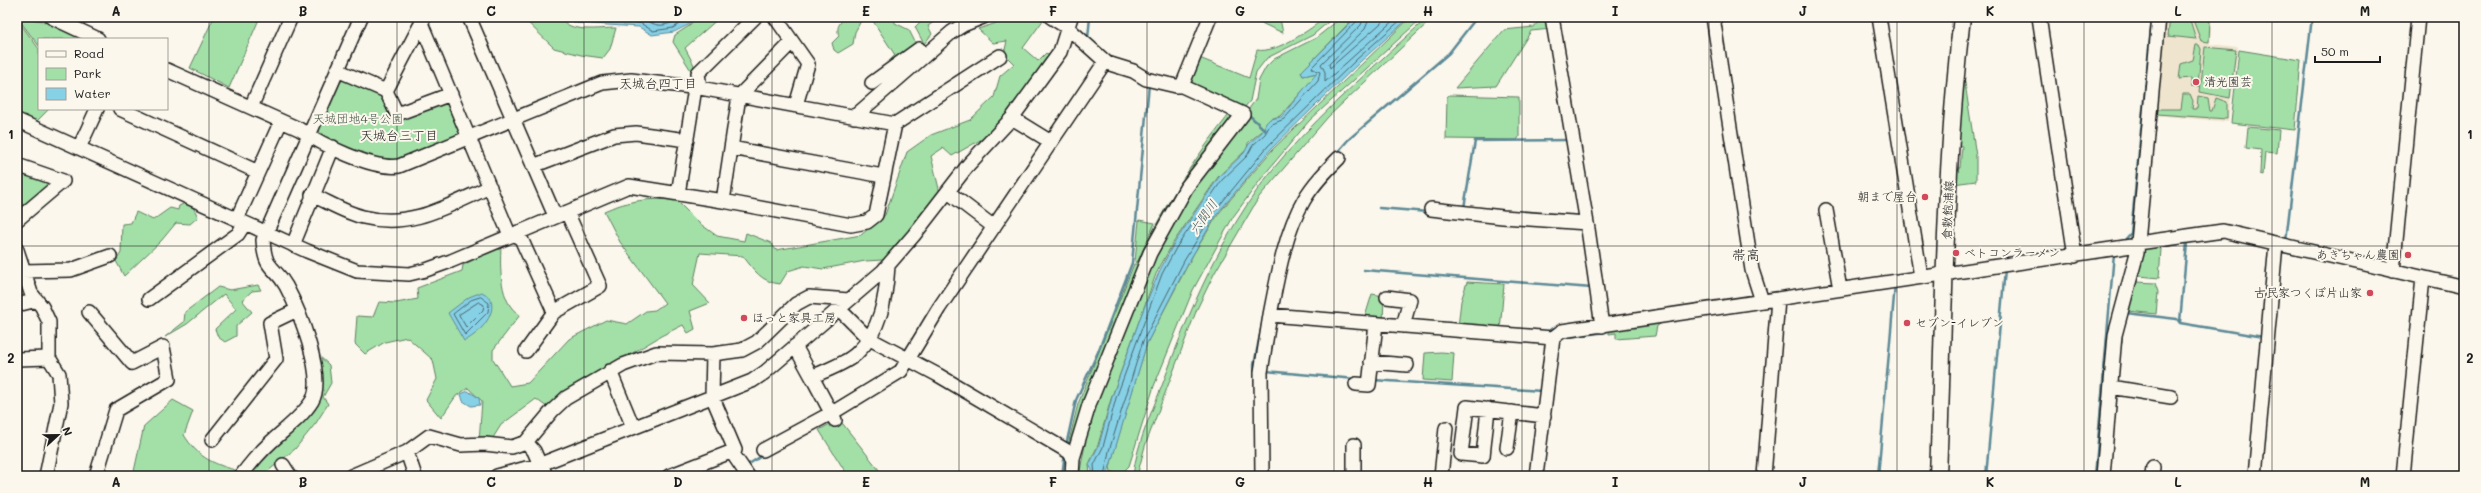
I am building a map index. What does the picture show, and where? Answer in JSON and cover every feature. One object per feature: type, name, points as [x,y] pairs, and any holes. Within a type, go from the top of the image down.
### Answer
[{"type":"main road","name":"倉敷飽浦線","points":[[1938,476],[1952,121],[1962,17]]},
{"type":"street","points":[[51,17],[96,38]]},
{"type":"street","points":[[251,107],[291,17]]},
{"type":"street","points":[[241,476],[270,443],[292,424],[312,401],[318,386],[297,310],[285,285],[267,264],[262,240],[267,233],[307,134],[361,17]]},
{"type":"street","points":[[469,17],[533,166],[600,286],[554,312],[526,351]]},
{"type":"street","points":[[678,194],[698,88],[698,73],[755,17]]},
{"type":"street","points":[[775,17],[808,64],[796,105]]},
{"type":"street","points":[[854,117],[952,32],[983,17]]},
{"type":"street","points":[[1051,17],[1070,23],[1107,63],[1133,71],[1146,79],[1176,86],[1183,83],[1210,17]]},
{"type":"street","points":[[1552,17],[1603,323]]},
{"type":"street","points":[[1713,17],[1752,270],[1761,299]]},
{"type":"street","points":[[1879,17],[1920,274]]},
{"type":"street","points":[[2039,17],[2075,253]]},
{"type":"street","points":[[2103,476],[2114,388],[2117,324],[2135,267],[2138,244],[2159,17]]},
{"type":"street","points":[[2393,272],[2418,17]]},
{"type":"street","points":[[386,91],[423,20]]},
{"type":"street","points":[[423,20],[451,94],[490,187],[554,312]]},
{"type":"street","points":[[497,476],[542,468],[633,427],[752,381],[888,266],[969,164],[1012,118],[1060,52],[1070,23]]},
{"type":"street","points":[[723,201],[740,96],[792,42]]},
{"type":"street","points":[[872,83],[922,46]]},
{"type":"street","points":[[168,70],[251,107],[333,147],[374,165],[388,168],[399,166],[469,136],[602,83],[632,80],[698,88],[895,124],[1000,56]]},
{"type":"street","points":[[763,450],[833,416],[896,375],[912,361],[994,227],[1051,142],[1107,63]]},
{"type":"street","points":[[337,70],[386,91],[398,114],[451,94]]},
{"type":"street","points":[[1072,476],[1068,453],[1150,253],[1186,188],[1243,114],[1183,83]]},
{"type":"street","points":[[79,148],[97,110]]},
{"type":"street","points":[[122,110],[258,172]]},
{"type":"street","points":[[1012,118],[1051,142]]},
{"type":"street","points":[[17,120],[293,245],[358,271],[409,274],[451,261],[629,186],[723,201],[850,225],[866,222],[876,215],[895,124]]},
{"type":"street","points":[[148,299],[238,234],[258,172],[281,121]]},
{"type":"street","points":[[533,166],[614,135],[636,133],[687,140]]},
{"type":"street","points":[[293,245],[312,195],[333,147]]},
{"type":"street","points":[[731,148],[883,176]]},
{"type":"street","points":[[1262,476],[1261,372],[1278,277],[1303,201],[1314,185],[1340,158]]},
{"type":"street","points":[[17,165],[63,181],[17,220]]},
{"type":"street","points":[[312,195],[362,217],[404,221],[433,213],[490,187]]},
{"type":"street","points":[[948,192],[994,227]]},
{"type":"street","points":[[1431,209],[1587,223]]},
{"type":"street","points":[[1826,210],[1840,289]]},
{"type":"street","points":[[1270,315],[1550,338],[1562,331],[1603,323],[1761,299],[1778,299],[1920,274],[1946,274],[2075,253],[2114,250],[2138,244],[2223,231],[2279,247],[2393,272],[2422,282],[2464,287]]},
{"type":"street","points":[[2255,476],[2279,247]]},
{"type":"street","points":[[17,251],[22,271],[31,293],[37,300],[49,322],[49,358],[59,374],[61,403],[46,476]]},
{"type":"street","points":[[22,271],[71,270],[110,256]]},
{"type":"street","points":[[812,377],[853,356],[868,338],[880,317],[888,266]]},
{"type":"street","points":[[2403,476],[2422,282]]},
{"type":"street","points":[[351,476],[407,452],[429,436],[466,446],[485,444],[512,447],[526,442],[559,404],[610,372],[656,353],[713,354],[750,346],[796,304],[809,297],[849,300]]},
{"type":"street","points":[[1387,297],[1410,300],[1403,326]]},
{"type":"street","points":[[1764,476],[1778,299]]},
{"type":"street","points":[[17,305],[37,300]]},
{"type":"street","points":[[838,308],[868,338],[912,361],[1068,453]]},
{"type":"street","points":[[212,440],[276,359],[270,323],[297,310]]},
{"type":"street","points":[[89,312],[132,363],[163,346],[169,379],[116,410],[96,476]]},
{"type":"street","points":[[1356,384],[1369,385],[1376,324]]},
{"type":"street","points":[[1536,476],[1540,415],[1550,338]]},
{"type":"street","points":[[795,346],[833,416]]},
{"type":"street","points":[[713,354],[712,396],[734,452],[748,476]]},
{"type":"street","points":[[17,359],[49,358]]},
{"type":"street","points":[[1371,362],[1407,365]]},
{"type":"street","points":[[610,372],[633,427]]},
{"type":"street","points":[[2114,388],[2171,397]]},
{"type":"street","points":[[1488,409],[1540,415]]},
{"type":"street","points":[[1507,448],[1512,412]]},
{"type":"street","points":[[1441,476],[1446,428]]},
{"type":"street","points":[[526,442],[534,451],[542,468]]},
{"type":"street","points":[[1354,445],[1354,476]]},
{"type":"street","points":[[407,452],[415,476]]},
{"type":"street","points":[[677,473],[734,452]]},
{"type":"shaded area","name":"清光園芸","points":[[2165,17],[2212,17],[2210,44],[2238,47],[2228,122],[2155,115]]},
{"type":"green space","points":[[17,17],[43,21],[79,38],[38,38],[38,45]]},
{"type":"green space","points":[[221,17],[260,17],[229,88],[190,68],[213,19]]},
{"type":"green space","points":[[522,17],[561,17],[564,22],[570,26],[585,29],[616,28],[610,49],[603,58],[581,55],[554,48]]},
{"type":"green space","points":[[696,17],[720,17],[685,48],[694,65],[692,72],[673,42],[675,35],[689,26]]},
{"type":"green space","points":[[846,17],[863,17],[855,32],[853,44],[838,53],[834,50],[832,43],[839,36],[839,25]]},
{"type":"green space","points":[[867,17],[894,17],[895,23],[909,30],[917,46],[882,69],[895,55],[873,21]]},
{"type":"green space","points":[[925,17],[938,19],[928,26],[932,34],[924,44],[915,27]]},
{"type":"green space","points":[[1015,17],[1044,19],[1023,48],[1038,61],[1046,53],[1050,56],[998,130],[952,156],[943,148],[931,156],[940,193],[900,246],[883,260],[865,261],[823,269],[804,266],[788,271],[780,284],[773,283],[763,278],[743,256],[700,253],[693,285],[710,303],[690,311],[695,329],[688,333],[683,325],[661,336],[559,397],[548,408],[536,399],[501,425],[491,441],[479,441],[482,401],[468,388],[456,396],[441,418],[426,400],[437,379],[433,360],[407,337],[385,342],[365,354],[355,344],[357,316],[373,317],[379,302],[396,303],[418,299],[417,288],[462,271],[463,265],[501,246],[501,274],[504,293],[513,309],[520,315],[493,350],[493,359],[510,386],[528,383],[569,339],[606,320],[627,324],[646,311],[655,310],[665,303],[620,242],[604,211],[631,202],[657,199],[676,200],[699,223],[717,236],[744,241],[746,233],[771,243],[776,250],[861,235],[885,215],[907,152],[931,135],[970,120],[994,97],[1000,76],[1014,64],[1004,54],[1007,41],[993,43],[978,29]]},
{"type":"green space","points":[[1248,17],[1280,19],[1283,33]]},
{"type":"green space","points":[[1326,17],[1334,17],[1313,35],[1267,58],[1256,72],[1250,101],[1243,109],[1236,103],[1187,82],[1197,57],[1249,78],[1257,50],[1274,48],[1293,40]]},
{"type":"green space","points":[[1342,17],[1355,17],[1301,72],[1303,76],[1317,73],[1314,78],[1280,116],[1270,119],[1262,131],[1248,143],[1247,149],[1218,177],[1173,243],[1156,274],[1111,399],[1098,445],[1089,464],[1090,476],[1079,476],[1094,398],[1174,214],[1256,99],[1259,80],[1266,67],[1274,59],[1316,38]]},
{"type":"green space","points":[[1411,17],[1423,17],[1309,121],[1264,175],[1233,217],[1193,290],[1154,386],[1129,466],[1121,474],[1111,472],[1110,467],[1115,448],[1147,343],[1194,253],[1219,213],[1272,150]]},
{"type":"green space","points":[[1428,17],[1434,17],[1328,117],[1259,197],[1214,274],[1197,309],[1145,446],[1137,476],[1133,476],[1138,450],[1146,425],[1201,288],[1246,206],[1264,180],[1284,156],[1318,120]]},
{"type":"green space","points":[[2170,17],[2189,17],[2196,39],[2168,36]]},
{"type":"green space","points":[[2195,18],[2210,19],[2209,42],[2201,41],[2193,20]]},
{"type":"green space","points":[[17,19],[38,48],[38,110],[48,110],[36,122],[17,112]]},
{"type":"green space","points":[[1550,20],[1551,29],[1531,31],[1496,86],[1455,88],[1504,30],[1534,27],[1538,22]]},
{"type":"green space","points":[[2196,45],[2199,45],[2201,49],[2198,87],[2191,86],[2191,78],[2179,79],[2181,64],[2193,60]]},
{"type":"green space","points":[[2205,47],[2236,50],[2230,98],[2200,92]]},
{"type":"green space","points":[[2239,50],[2301,60],[2295,130],[2231,123]]},
{"type":"green space","points":[[1963,70],[1976,156],[1976,181],[1953,184],[1954,168],[1960,168],[1962,146],[1954,145]]},
{"type":"green space","name":"天城団地4号公園","points":[[347,78],[383,96],[394,120],[447,99],[461,130],[458,137],[408,158],[383,163],[321,137],[318,127],[340,82]]},
{"type":"green space","points":[[2183,94],[2190,94],[2193,101],[2192,109],[2197,109],[2198,96],[2208,98],[2210,111],[2212,111],[2216,98],[2227,102],[2227,119],[2157,114],[2158,109],[2181,109]]},
{"type":"green space","points":[[1449,95],[1519,97],[1519,137],[1517,140],[1446,139],[1447,97]]},
{"type":"green space","points":[[1232,111],[1239,114],[1175,201],[1073,444],[1068,445],[1078,404],[1134,264],[1137,264],[1168,203],[1192,165]]},
{"type":"green space","points":[[2248,127],[2279,130],[2277,153],[2265,152],[2263,175],[2260,174],[2261,150],[2246,148]]},
{"type":"green space","points":[[17,168],[56,182],[23,207],[17,201]]},
{"type":"green space","points":[[187,202],[194,209],[198,217],[190,224],[176,223],[161,241],[124,276],[116,261],[121,253],[122,224],[131,223],[136,212],[153,220],[170,208],[178,210],[179,206]]},
{"type":"green space","points":[[1139,220],[1155,223],[1137,263],[1135,262]]},
{"type":"green space","points":[[2159,245],[2161,249],[2159,278],[2140,276],[2138,274],[2142,249]]},
{"type":"green space","points":[[1467,282],[1504,284],[1500,331],[1458,327],[1461,301]]},
{"type":"green space","points":[[2137,282],[2155,283],[2158,292],[2156,314],[2128,311]]},
{"type":"green space","points":[[258,285],[261,290],[252,291],[242,300],[252,312],[236,326],[236,336],[225,342],[218,337],[215,329],[236,309],[224,294],[187,324],[165,337],[184,322],[185,312],[218,287],[230,290]]},
{"type":"green space","points":[[1372,294],[1384,296],[1383,322],[1364,320]]},
{"type":"green space","points":[[1667,320],[1657,326],[1655,336],[1616,339],[1616,333],[1609,334],[1609,328]]},
{"type":"green space","points":[[1425,353],[1454,353],[1452,382],[1423,380]]},
{"type":"green space","points":[[318,355],[329,365],[331,383],[323,397],[328,404],[316,423],[295,449],[262,476],[246,476],[250,470],[307,418]]},
{"type":"green space","points":[[173,400],[193,411],[184,435],[189,443],[200,454],[212,462],[235,470],[233,476],[133,476],[144,426]]},
{"type":"green space","points":[[839,419],[883,475],[848,476],[819,430]]},
{"type":"water","points":[[565,17],[695,17],[688,25],[674,32],[652,35],[639,27],[576,23]]},
{"type":"water","name":"六間川","points":[[1356,17],[1410,17],[1360,62],[1271,149],[1217,214],[1188,263],[1147,343],[1107,476],[1091,476],[1092,470],[1089,465],[1099,445],[1112,397],[1142,313],[1159,272],[1173,245],[1219,177],[1244,153],[1249,144],[1262,132],[1266,123],[1270,119],[1281,117],[1317,73],[1303,76],[1301,72]]},
{"type":"water","points":[[482,292],[489,297],[492,304],[491,311],[483,326],[464,341],[448,313],[469,297]]},
{"type":"water","points":[[468,391],[479,398],[480,405],[471,406],[463,401],[461,394]]},
{"type":"waterway","points":[[1088,38],[1090,17]]},
{"type":"waterway","points":[[1336,154],[1348,140],[1449,53],[1477,17]]},
{"type":"waterway","points":[[2123,242],[2131,233],[2152,17]]},
{"type":"waterway","points":[[2286,241],[2312,17]]},
{"type":"waterway","points":[[1066,446],[1076,400],[1098,352],[1132,263],[1149,84]]},
{"type":"waterway","points":[[1248,114],[1266,131]]},
{"type":"waterway","points":[[1464,208],[1475,141],[1570,140]]},
{"type":"waterway","points":[[1379,208],[1428,212]]},
{"type":"waterway","points":[[2164,246],[2226,237]]},
{"type":"waterway","points":[[2180,322],[2187,243]]},
{"type":"waterway","points":[[2279,251],[2308,257]]},
{"type":"waterway","points":[[2095,476],[2114,253]]},
{"type":"waterway","points":[[1986,476],[2005,269]]},
{"type":"waterway","points":[[1364,270],[1592,288]]},
{"type":"waterway","points":[[1878,476],[1895,285]]},
{"type":"waterway","points":[[1255,386],[1254,365],[1266,304]]},
{"type":"waterway","points":[[2126,313],[2177,319],[2180,323],[2263,337]]},
{"type":"waterway","points":[[1550,333],[1551,329],[1558,327]]},
{"type":"waterway","points":[[1562,338],[1606,332],[1606,328]]},
{"type":"waterway","points":[[2121,344],[2122,333]]},
{"type":"waterway","points":[[1265,371],[1356,379]]},
{"type":"waterway","points":[[1373,380],[1542,391]]},
{"type":"waterway","points":[[1062,476],[1065,453]]},
{"type":"waterway","points":[[745,463],[749,464],[763,455]]},
{"type":"waterway","points":[[656,476],[665,472]]},
{"type":"waterway","points":[[1105,475],[1113,476]]},
{"type":"waterway","points":[[1242,476],[1257,476]]},
{"type":"place","name":"清光園芸","points":[[2196,82]]},
{"type":"place","name":"朝まで屋台","points":[[1925,197]]},
{"type":"place","name":"ベトコンラーメン","points":[[1956,253]]},
{"type":"place","name":"あきちゃん農園","points":[[2408,255]]},
{"type":"place","name":"古民家つくぼ片山家","points":[[2370,293]]},
{"type":"place","name":"ほっと家具工房","points":[[744,318]]},
{"type":"place","name":"セブン-イレブン","points":[[1907,323]]},
{"type":"district","name":"天城台四丁目","points":[[658,83]]},
{"type":"district","name":"天城台三丁目","points":[[399,135]]},
{"type":"district","name":"帯高","points":[[1746,255]]}]
